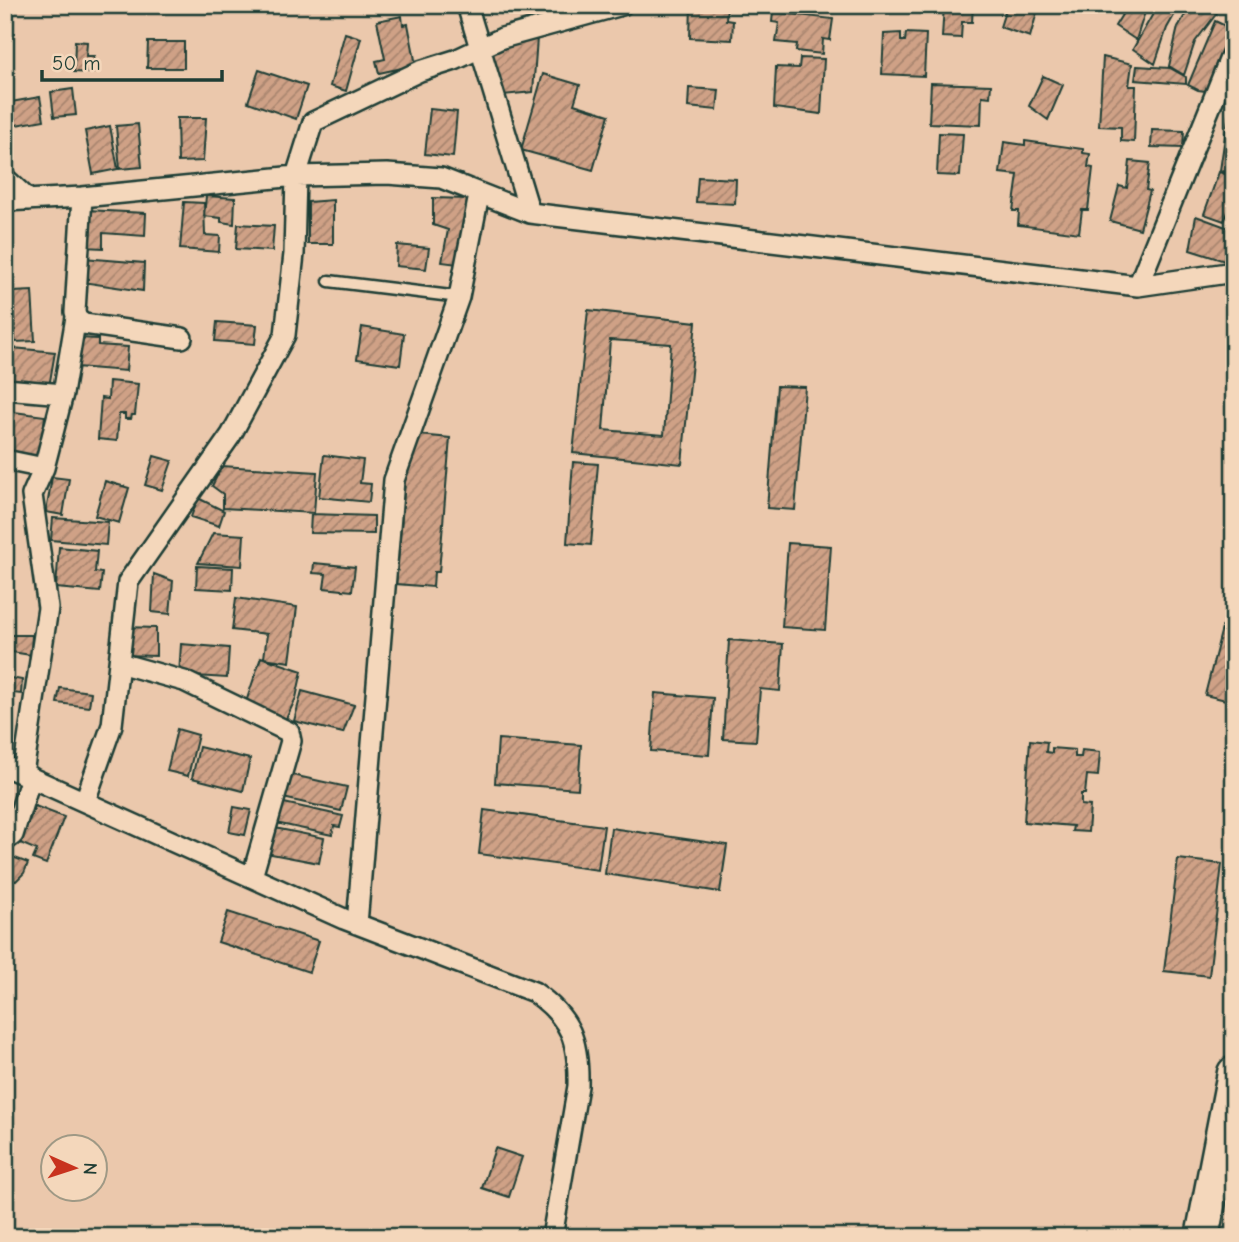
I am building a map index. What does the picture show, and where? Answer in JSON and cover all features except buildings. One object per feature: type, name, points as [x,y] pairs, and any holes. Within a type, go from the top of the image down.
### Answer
[{"type":"main road","points":[[1202,1237],[1234,1073]]},
{"type":"street","points":[[467,5],[478,49],[530,213]]},
{"type":"street","points":[[85,801],[111,732],[128,582],[231,435],[285,335],[294,254],[296,176],[313,122],[420,71],[455,60],[502,38],[573,12],[622,5]]},
{"type":"street","points":[[1138,286],[1234,47]]},
{"type":"street","points":[[5,201],[82,197],[296,176],[387,174],[441,178],[530,213],[1138,286],[1234,272]]},
{"type":"street","points":[[5,178],[29,200]]},
{"type":"street","points":[[357,924],[394,480],[399,458],[459,297],[479,195]]},
{"type":"street","points":[[5,841],[13,835],[20,772],[47,614],[32,495],[44,468],[63,394],[75,317],[82,197]]},
{"type":"street","points":[[75,317],[84,324],[183,338]]},
{"type":"street","points":[[5,389],[63,394]]},
{"type":"street","points":[[5,460],[44,468]]},
{"type":"street","points":[[119,663],[184,681],[289,733],[291,741],[252,877]]},
{"type":"street","points":[[20,772],[357,924],[534,992],[555,1007],[572,1032],[579,1061],[578,1086],[552,1237]]},
{"type":"lane","points":[[329,281],[459,297]]}]
